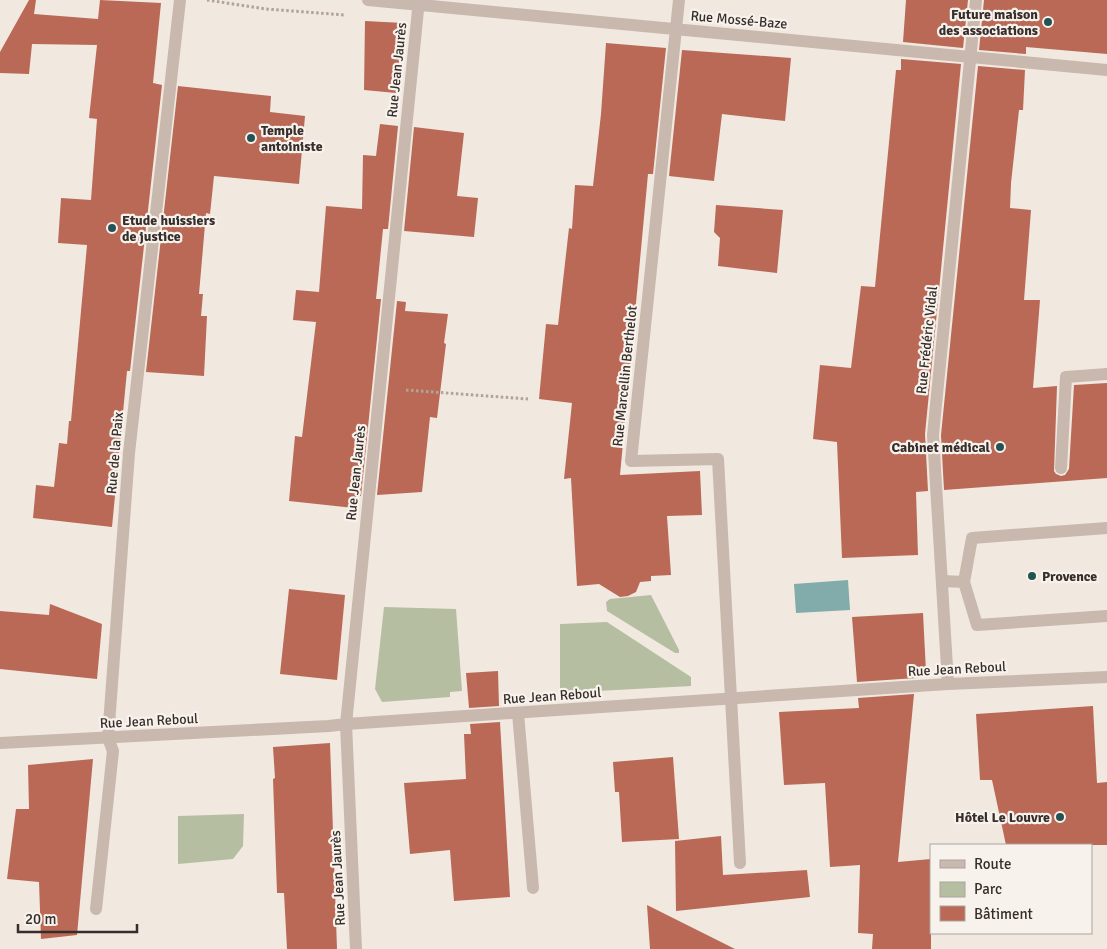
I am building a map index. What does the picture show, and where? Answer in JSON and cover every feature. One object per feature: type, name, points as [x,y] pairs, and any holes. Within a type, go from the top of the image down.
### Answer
[{"type":"street","name":"Rue de la Paix","points":[[96,909],[113,751],[108,738],[129,453],[180,0]]},
{"type":"street","name":"Rue Mossé-Baze","points":[[368,0],[419,2],[675,30],[1107,70]]},
{"type":"street","name":"Rue Marcellin Berthelot","points":[[679,0],[631,462],[718,459],[732,698]]},
{"type":"street","name":"Rue Frédéric Vidal","points":[[948,684],[933,435],[976,0]]},
{"type":"street","name":"Rue Jean Jaurès","points":[[356,949],[346,724],[419,2]]},
{"type":"street","points":[[1061,468],[1066,377],[1107,374]]},
{"type":"street","points":[[1107,528],[972,538],[964,582],[977,625],[1107,616]]},
{"type":"street","points":[[942,581],[964,582]]},
{"type":"street","name":"Rue Jean Reboul","points":[[0,743],[329,726],[948,684],[1107,677]]},
{"type":"street","points":[[732,698],[740,863]]},
{"type":"street","points":[[518,713],[532,888]]},
{"type":"path","points":[[380,387],[528,399]]},
{"type":"green space","points":[[651,595],[679,653],[675,653],[607,611],[606,602],[610,599]]},
{"type":"green space","points":[[384,607],[456,609],[462,691],[450,692],[450,697],[382,702],[375,689]]},
{"type":"green space","points":[[607,622],[691,677],[691,686],[560,693],[560,624]]},
{"type":"green space","points":[[244,814],[243,846],[233,859],[178,864],[178,816]]},
{"type":"water","points":[[848,580],[850,610],[796,613],[794,584]]},
{"type":"building","points":[[29,0],[36,0],[34,14],[98,19],[100,0],[161,3],[153,83],[162,85],[130,371],[127,371],[112,527],[33,518],[36,485],[54,487],[59,443],[67,444],[69,421],[71,421],[87,245],[58,243],[61,198],[91,200],[97,119],[89,118],[97,45],[32,44],[29,74],[0,73],[0,52]]},
{"type":"building","points":[[906,0],[968,0],[963,48],[903,42]]},
{"type":"building","name":"Future maison des associations","points":[[984,0],[1107,0],[1107,54],[1026,47],[1026,54],[979,50]]},
{"type":"building","points":[[365,21],[403,23],[396,93],[364,90]]},
{"type":"building","points":[[606,43],[666,48],[653,174],[648,174],[620,475],[700,471],[702,515],[667,516],[671,575],[651,576],[651,581],[640,582],[636,592],[620,597],[599,584],[577,586],[571,478],[564,479],[572,403],[539,399],[546,324],[558,325],[569,228],[572,229],[575,185],[593,186]]},
{"type":"building","points":[[682,50],[791,58],[785,121],[722,114],[714,181],[669,176]]},
{"type":"building","points":[[901,59],[961,64],[925,434],[928,491],[916,492],[918,555],[842,558],[837,442],[813,439],[820,365],[851,368],[861,286],[875,287],[896,70],[901,70]]},
{"type":"building","points":[[978,66],[1025,70],[1023,110],[1019,110],[1010,208],[1031,210],[1024,300],[1040,300],[1033,388],[1057,386],[1054,471],[1061,476],[1065,475],[1069,469],[1074,385],[1107,383],[1107,478],[944,490],[941,435]]},
{"type":"building","points":[[178,86],[271,96],[270,112],[305,116],[299,184],[214,176],[210,214],[206,213],[199,294],[203,294],[201,316],[207,316],[204,376],[146,372]]},
{"type":"building","points":[[380,124],[398,126],[388,229],[383,229],[376,299],[381,299],[361,496],[355,497],[354,508],[289,501],[295,436],[302,437],[316,322],[293,320],[296,290],[319,292],[326,206],[362,209],[363,155],[376,156]]},
{"type":"building","points":[[414,127],[464,133],[457,196],[478,198],[474,237],[404,231]]},
{"type":"building","points":[[716,205],[783,210],[777,273],[718,266],[720,238],[714,232]]},
{"type":"building","points":[[397,301],[406,302],[405,311],[448,314],[444,343],[446,344],[437,418],[430,417],[422,492],[377,495]]},
{"type":"building","points":[[289,589],[345,595],[337,680],[280,674]]},
{"type":"building","points":[[50,604],[102,624],[97,679],[0,669],[0,611],[49,615]]},
{"type":"building","points":[[923,613],[926,672],[917,674],[916,678],[857,682],[852,617]]},
{"type":"building","points":[[498,671],[499,706],[469,708],[466,673]]},
{"type":"building","points":[[914,694],[898,862],[930,859],[931,949],[872,949],[873,934],[858,933],[860,865],[830,867],[825,783],[784,785],[779,712],[859,708],[858,698]]},
{"type":"building","points":[[1093,706],[1097,783],[1107,782],[1107,845],[1006,844],[992,780],[980,780],[976,714]]},
{"type":"building","points":[[500,722],[510,897],[454,901],[450,850],[410,854],[404,783],[466,779],[464,734],[471,734],[470,724]]},
{"type":"building","points":[[330,743],[337,949],[287,949],[284,893],[277,893],[273,747]]},
{"type":"building","points":[[673,757],[679,839],[622,842],[619,792],[615,792],[613,762]]},
{"type":"building","points":[[93,759],[77,935],[41,939],[39,882],[7,879],[16,809],[29,809],[28,765]]},
{"type":"building","points":[[721,836],[723,875],[807,870],[810,897],[676,911],[675,841]]},
{"type":"building","points":[[647,905],[735,949],[650,949]]},
{"type":"place","name":"Future maison des associations","points":[[1048,22]]},
{"type":"place","name":"Temple antoiniste","points":[[251,138]]},
{"type":"place","name":"Etude huissiers de justice","points":[[112,228]]},
{"type":"place","name":"Cabinet médical","points":[[1000,447]]},
{"type":"place","name":"Provence","points":[[1032,576]]},
{"type":"place","name":"Hôtel Le Louvre","points":[[1060,817]]}]
